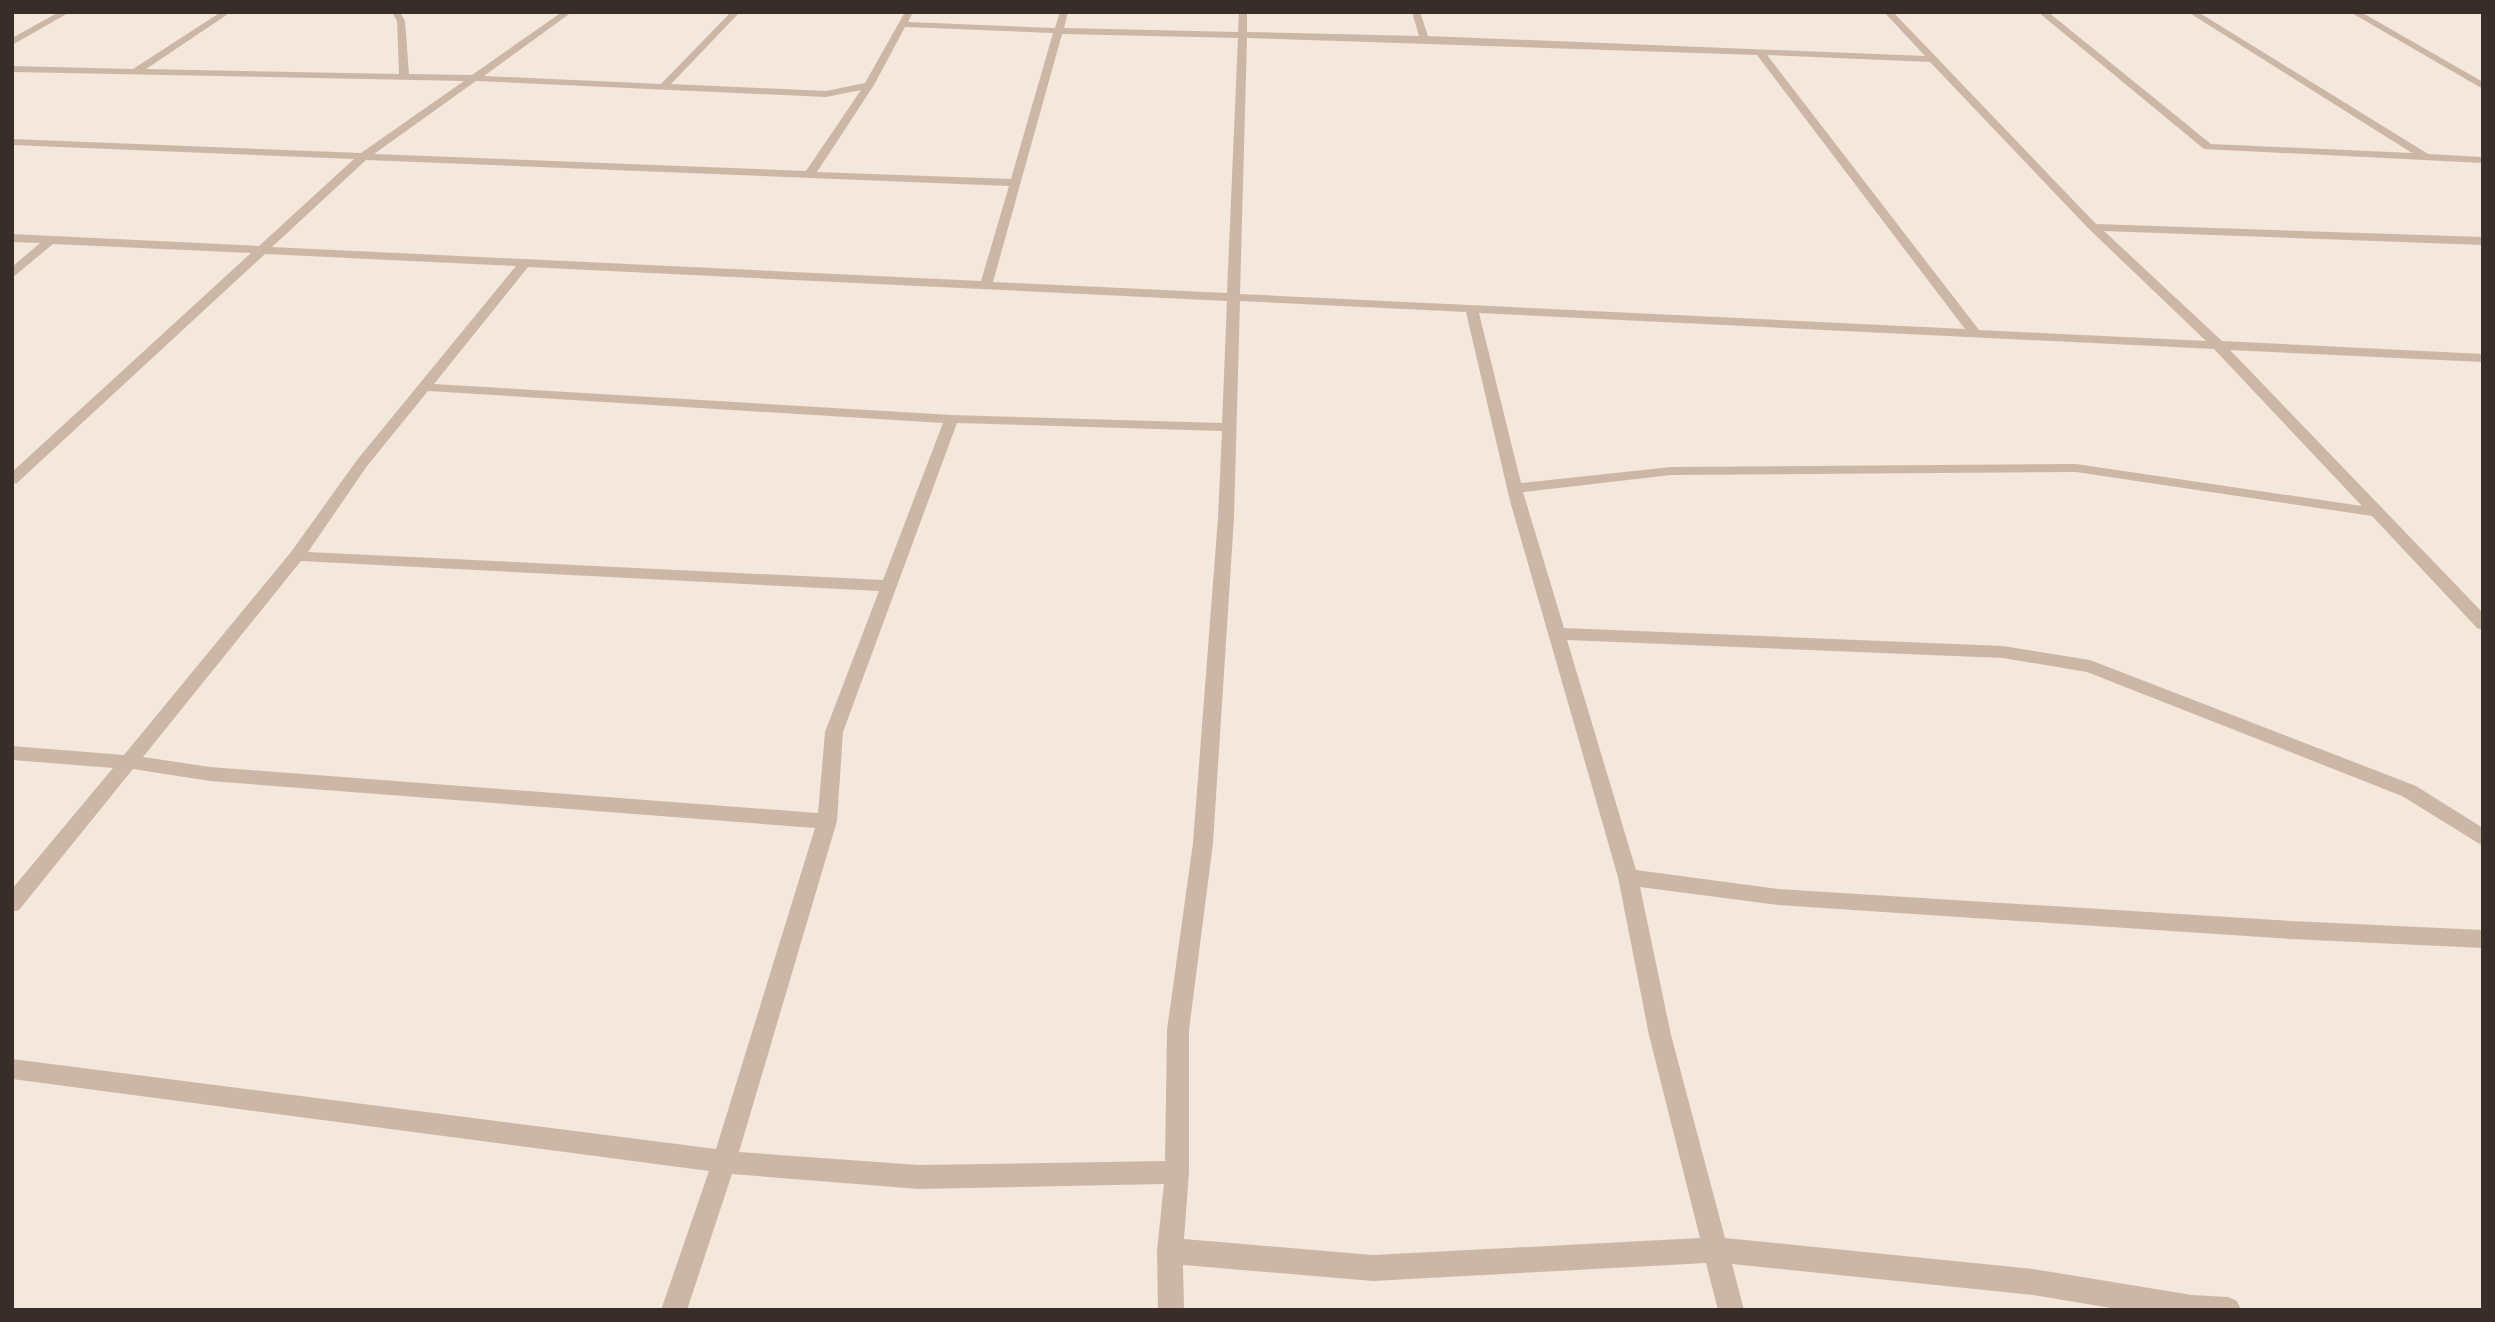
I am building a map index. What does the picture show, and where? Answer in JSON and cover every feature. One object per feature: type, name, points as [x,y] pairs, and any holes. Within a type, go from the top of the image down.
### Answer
[{"type":"street","points":[[12,42],[66,12]]},
{"type":"street","points":[[136,71],[227,12]]},
{"type":"street","points":[[396,12],[401,21],[404,78]]},
{"type":"street","points":[[12,480],[365,155],[568,12]]},
{"type":"street","points":[[662,88],[736,12]]},
{"type":"street","points":[[810,174],[869,85],[909,12]]},
{"type":"street","points":[[986,285],[1064,12]]},
{"type":"street","points":[[1171,1310],[1170,1251],[1177,1172],[1178,1030],[1203,843],[1226,518],[1243,12]]},
{"type":"street","points":[[1416,12],[1424,39]]},
{"type":"street","points":[[1888,12],[2093,227],[2218,345],[2483,624]]},
{"type":"street","points":[[2042,12],[2208,147],[2483,160]]},
{"type":"street","points":[[2182,12],[2192,12],[2427,159]]},
{"type":"street","points":[[2354,12],[2483,86]]},
{"type":"street","points":[[904,24],[1058,31],[1424,39],[1933,59]]},
{"type":"street","points":[[1759,52],[1976,334]]},
{"type":"street","points":[[12,69],[474,78],[826,94],[869,85]]},
{"type":"street","points":[[12,142],[1016,183]]},
{"type":"street","points":[[2093,227],[2483,241]]},
{"type":"street","points":[[12,238],[2218,345],[2479,361]]},
{"type":"street","points":[[12,274],[50,240]]},
{"type":"street","points":[[12,904],[297,556],[362,463],[525,263]]},
{"type":"street","points":[[1472,309],[1516,488],[1628,877],[1660,1035],[1731,1310]]},
{"type":"street","points":[[422,387],[952,419],[1229,427]]},
{"type":"street","points":[[674,1310],[724,1162],[827,821],[834,732],[952,419]]},
{"type":"street","points":[[1516,488],[1671,471],[2076,468],[2374,512]]},
{"type":"street","points":[[297,556],[890,586]]},
{"type":"street","points":[[1559,634],[2003,652],[2090,666],[2409,792],[2483,838]]},
{"type":"street","points":[[12,753],[130,762],[210,774],[827,821]]},
{"type":"street","points":[[1628,877],[1778,897],[2291,930],[2483,939]]},
{"type":"street","points":[[12,1069],[724,1162],[919,1177],[1177,1172]]},
{"type":"street","points":[[1170,1251],[1373,1268],[1717,1250],[2033,1282],[2192,1309],[2228,1310]]}]
